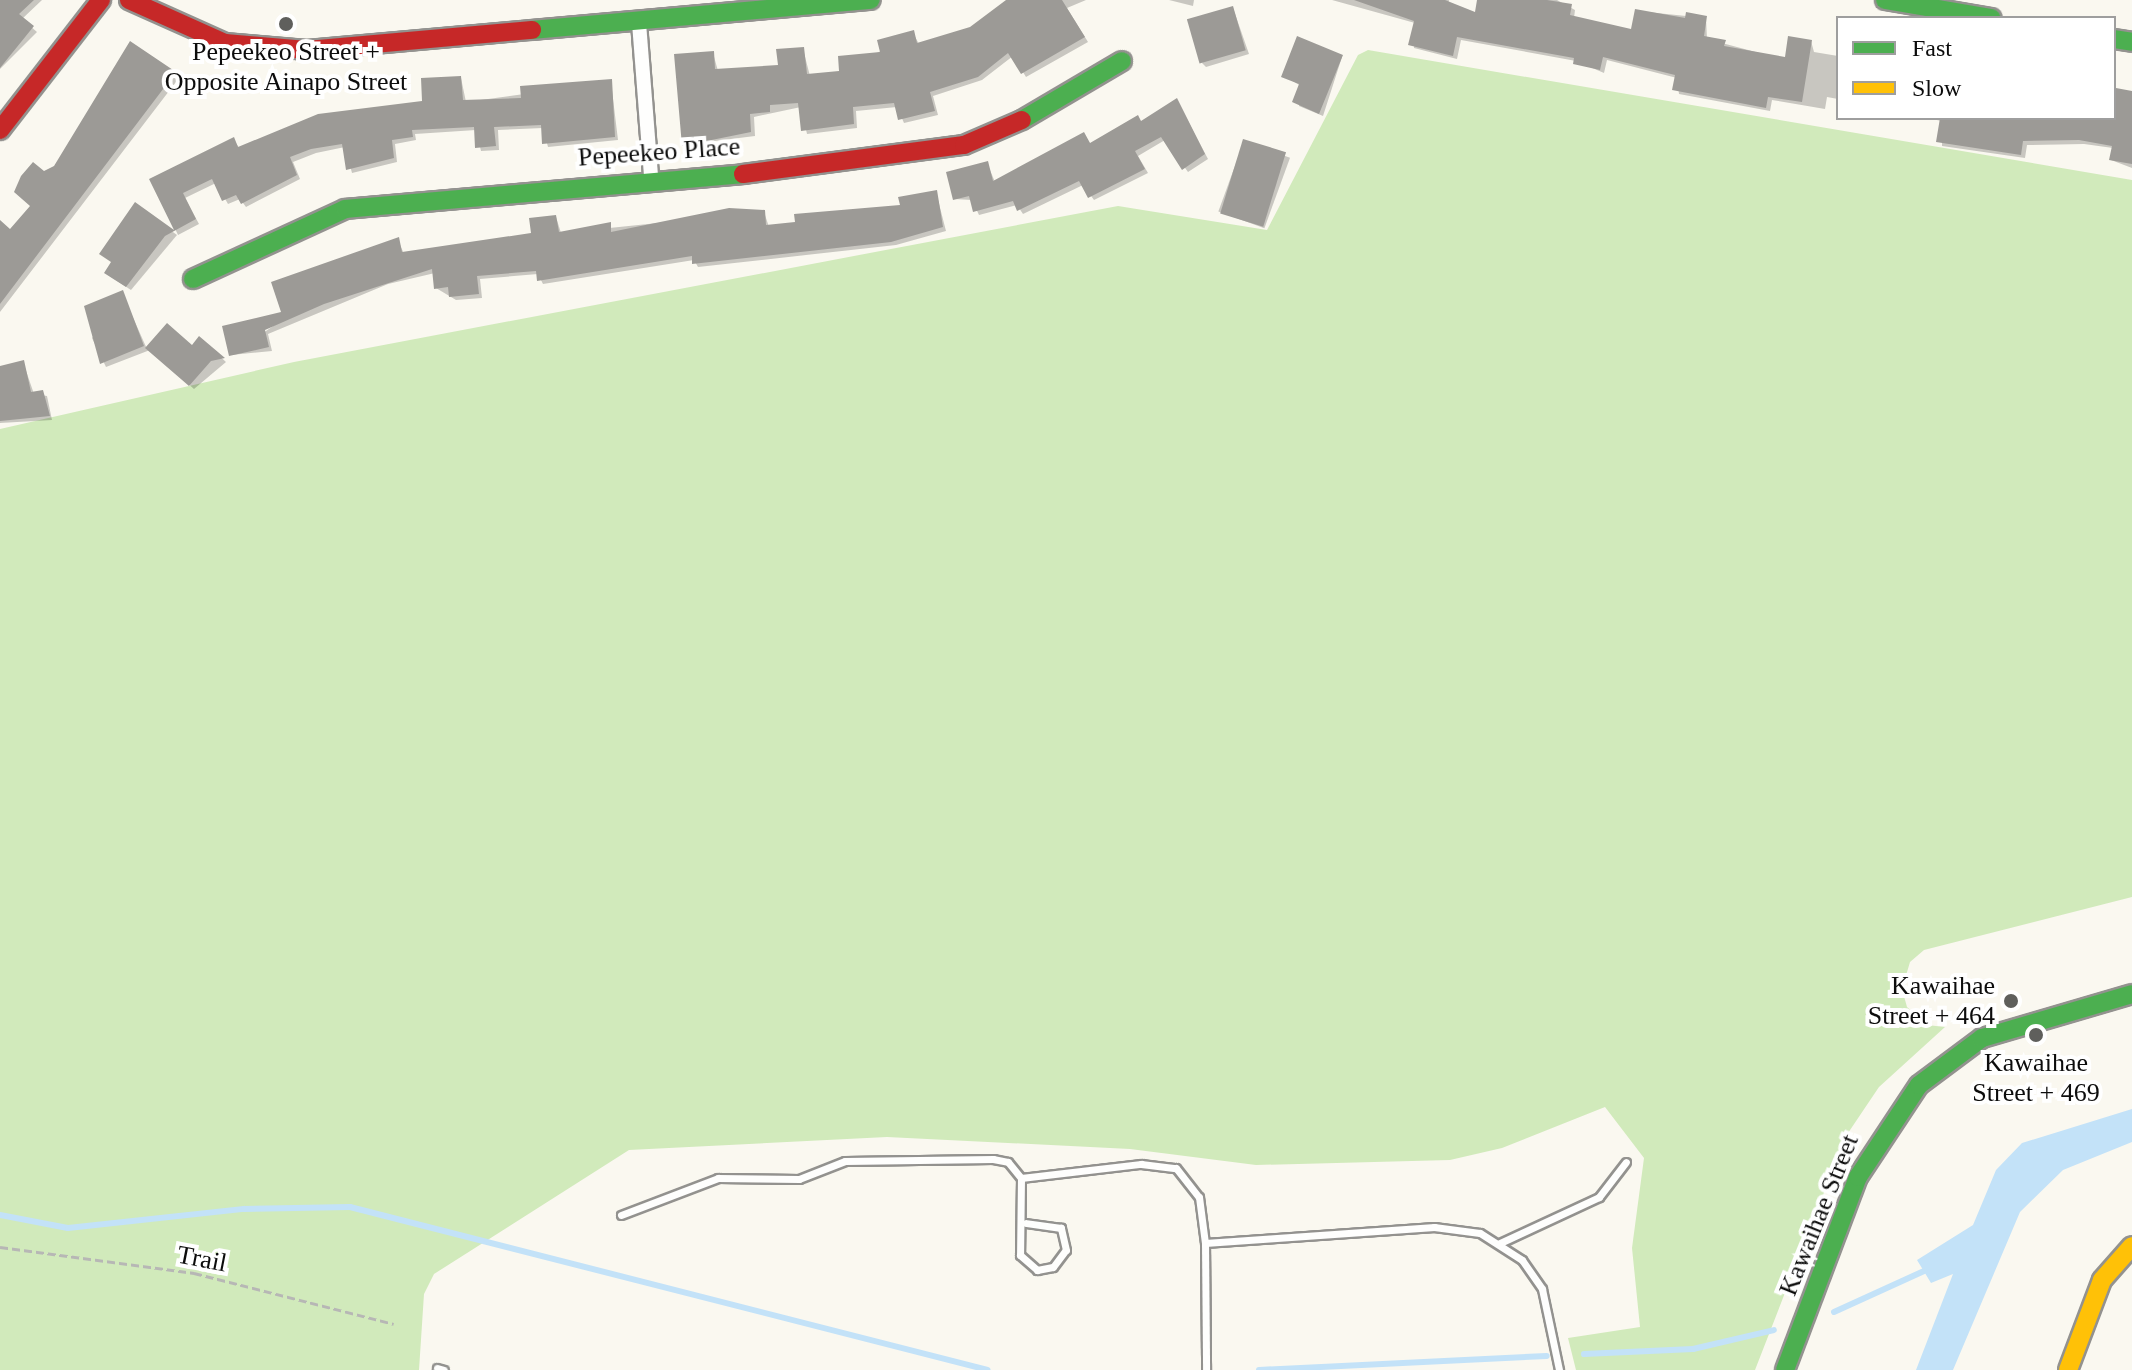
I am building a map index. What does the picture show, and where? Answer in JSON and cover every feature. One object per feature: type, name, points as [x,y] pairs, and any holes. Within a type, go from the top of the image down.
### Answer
[{"type":"street","points":[[0,130],[101,0]]},
{"type":"street","points":[[129,0],[164,21],[260,49],[639,23],[871,0]]},
{"type":"street","points":[[1885,0],[1979,16]]},
{"type":"street","points":[[639,23],[651,177]]},
{"type":"street","name":"Pepeekeo Place","points":[[193,279],[345,209],[651,177],[826,167],[964,145],[1025,119],[1122,61]]},
{"type":"street","name":"Kawaihae Street","points":[[1785,1370],[1858,1177],[1910,1095],[1982,1038],[2132,994]]},
{"type":"street","points":[[2068,1370],[2102,1280],[2132,1246]]},
{"type":"lane","points":[[621,1215],[702,1181],[799,1179],[840,1161],[1001,1159],[1021,1178],[1026,1223],[1018,1248],[1024,1262],[1045,1270],[1062,1257],[1061,1228],[1026,1223]]},
{"type":"lane","points":[[1500,1243],[1599,1197],[1626,1162]]},
{"type":"lane","points":[[1021,1178],[1141,1164],[1176,1168],[1199,1197],[1205,1243],[1206,1370]]},
{"type":"lane","points":[[1205,1243],[1449,1227],[1500,1243],[1542,1289],[1559,1370]]},
{"type":"path","name":"Trail","points":[[0,1247],[194,1273],[394,1324]]},
{"type":"green space","points":[[1368,50],[2132,180],[2132,897],[1924,950],[1910,962],[1902,989],[1907,1007],[1927,1025],[1945,1027],[1879,1087],[1846,1136],[1755,1370],[1576,1370],[1568,1338],[1640,1327],[1632,1248],[1644,1158],[1605,1107],[1502,1148],[1450,1160],[1256,1165],[1130,1149],[887,1137],[629,1150],[434,1274],[424,1294],[419,1370],[0,1370],[0,429],[294,362],[1118,206],[1267,230],[1358,55]]},
{"type":"water","points":[[2132,1109],[2132,1142],[2063,1170],[2020,1212],[1953,1370],[1916,1370],[1953,1274],[1931,1283],[1917,1260],[1973,1225],[1996,1170],[2022,1143]]},
{"type":"building","points":[[0,0],[34,0],[19,14],[34,26],[0,68]]},
{"type":"building","points":[[1006,0],[1062,0],[1085,37],[1021,74],[1008,53],[978,77],[930,92],[935,111],[898,120],[894,103],[853,107],[854,124],[801,131],[798,103],[770,105],[770,112],[750,114],[751,132],[682,146],[674,54],[714,51],[715,69],[778,65],[776,49],[804,47],[807,74],[839,71],[838,56],[880,52],[877,40],[914,30],[917,43],[970,27]]},
{"type":"building","points":[[1354,0],[1445,0],[1475,12],[1477,0],[1547,0],[1572,4],[1570,15],[1631,29],[1635,9],[1685,18],[1686,12],[1707,16],[1704,36],[1726,40],[1724,46],[1785,57],[1788,36],[1812,40],[1802,102],[1768,97],[1766,108],[1672,90],[1675,75],[1603,57],[1600,70],[1573,64],[1574,58],[1457,37],[1453,56],[1408,45],[1414,21]]},
{"type":"building","points":[[1233,6],[1246,50],[1200,63],[1187,19]]},
{"type":"building","points":[[1297,36],[1343,55],[1319,114],[1292,102],[1299,84],[1281,77]]},
{"type":"building","points":[[130,41],[176,72],[0,304],[0,220],[10,229],[30,206],[14,192],[21,176],[33,162],[44,171],[54,166]]},
{"type":"building","points":[[461,76],[463,100],[521,98],[520,86],[612,79],[615,137],[542,144],[541,125],[494,127],[496,146],[475,148],[474,127],[412,130],[413,137],[392,140],[394,158],[346,170],[342,144],[311,149],[290,157],[297,175],[241,204],[236,195],[222,201],[212,179],[183,193],[196,219],[165,236],[126,287],[104,273],[111,262],[99,254],[135,202],[174,230],[149,179],[234,137],[238,147],[318,114],[422,101],[421,78]]},
{"type":"building","points":[[2116,88],[2132,91],[2132,164],[2109,160],[2112,146],[2079,140],[2023,141],[2021,155],[1936,142],[1940,120],[2116,120]]},
{"type":"building","points":[[1177,98],[1205,154],[1182,170],[1161,137],[1135,151],[1145,169],[1088,198],[1079,181],[1017,211],[1013,201],[973,212],[969,196],[953,200],[946,172],[988,161],[993,181],[1084,132],[1090,143],[1138,115],[1141,121]]},
{"type":"building","points":[[1243,139],[1286,152],[1263,227],[1220,214]]},
{"type":"building","points":[[937,190],[943,227],[891,242],[692,264],[692,256],[537,281],[536,271],[477,276],[479,294],[449,297],[448,287],[434,289],[432,269],[324,304],[265,330],[269,347],[229,356],[222,326],[281,312],[271,282],[399,237],[402,252],[531,233],[529,218],[556,215],[559,232],[611,222],[611,232],[729,208],[765,210],[766,225],[795,222],[794,214],[900,205],[898,197]]},
{"type":"building","points":[[123,290],[144,346],[100,364],[84,306]]},
{"type":"building","points":[[167,323],[192,345],[199,336],[225,358],[211,361],[189,386],[145,348]]},
{"type":"building","points":[[24,360],[31,392],[43,390],[50,416],[0,421],[0,366]]},
{"type":"waterway","points":[[0,1215],[68,1228],[244,1209],[350,1207],[988,1370]]},
{"type":"waterway","points":[[1834,1312],[1924,1271]]},
{"type":"waterway","points":[[1584,1354],[1693,1349],[1774,1330]]},
{"type":"waterway","points":[[1259,1370],[1547,1356]]},
{"type":"traffic: fast","points":[[532,30],[871,0]]},
{"type":"traffic: fast","points":[[1885,0],[1979,16]]},
{"type":"traffic: fast","points":[[2116,39],[2132,42]]},
{"type":"traffic: fast","points":[[1022,120],[1122,61]]},
{"type":"traffic: fast","points":[[193,279],[345,209],[743,174]]},
{"type":"traffic: fast","points":[[1785,1370],[1858,1177],[1919,1085],[1982,1038],[2132,994]]},
{"type":"traffic: slow","points":[[2068,1370],[2102,1280],[2132,1246]]},
{"type":"traffic: jam","points":[[0,130],[101,0]]},
{"type":"traffic: jam","points":[[129,0],[225,43],[307,50],[532,30]]},
{"type":"traffic: jam","points":[[743,174],[964,145],[1022,120]]},
{"type":"place","name":"Pepeekeo Street + Opposite Ainapo Street","points":[[286,24]]},
{"type":"place","name":"Kawaihae Street + 464","points":[[2011,1001]]},
{"type":"place","name":"Kawaihae Street + 469","points":[[2036,1035]]}]
